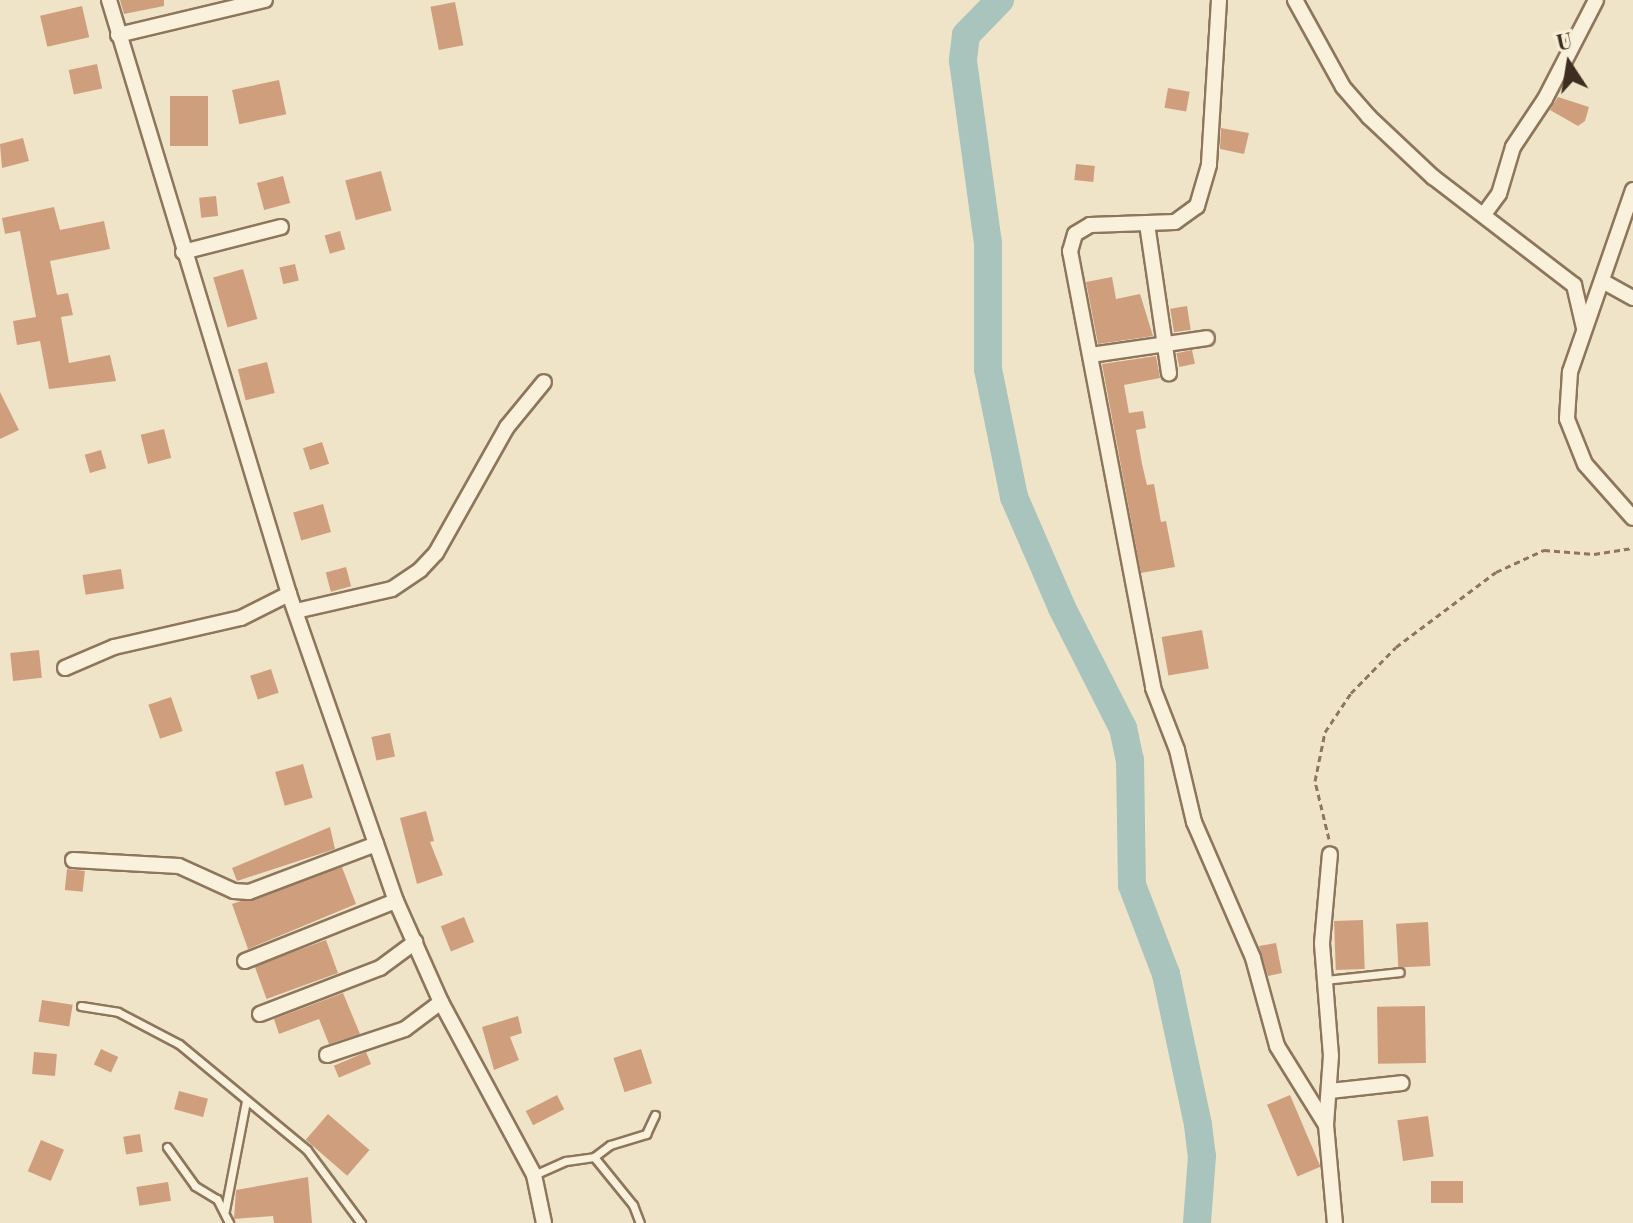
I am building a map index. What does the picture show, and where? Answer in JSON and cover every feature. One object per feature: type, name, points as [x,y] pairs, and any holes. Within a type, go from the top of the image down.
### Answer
[{"type":"street","points":[[109,0],[289,594],[396,901],[441,1002],[534,1175],[544,1223]]},
{"type":"street","points":[[118,35],[265,0]]},
{"type":"street","points":[[1219,0],[1204,187],[1191,214],[1175,222],[1090,225],[1069,242],[1153,688],[1177,750],[1194,822],[1253,958],[1277,1046],[1326,1125]]},
{"type":"street","points":[[1295,0],[1343,87],[1369,117],[1433,177],[1485,213],[1574,285],[1584,328]]},
{"type":"street","points":[[1485,213],[1499,194],[1513,147],[1545,99],[1596,0]]},
{"type":"street","points":[[1633,190],[1570,372],[1570,434],[1585,464],[1633,518]]},
{"type":"street","points":[[1147,224],[1169,373]]},
{"type":"street","points":[[183,252],[281,227]]},
{"type":"street","points":[[1574,285],[1602,285],[1633,298]]},
{"type":"street","points":[[1091,355],[1207,338]]},
{"type":"street","points":[[296,611],[392,589],[420,570],[436,553],[507,427],[544,382]]},
{"type":"street","points":[[65,668],[114,647],[241,618],[289,594]]},
{"type":"street","points":[[73,860],[179,866],[234,891],[249,892],[376,844]]},
{"type":"street","points":[[1330,854],[1325,980],[1330,1091],[1326,1125],[1335,1223]]},
{"type":"street","points":[[245,961],[396,901]]},
{"type":"street","points":[[260,1014],[380,968],[415,942]]},
{"type":"street","points":[[327,1055],[405,1029],[441,1002]]},
{"type":"street","points":[[1330,1091],[1402,1083]]},
{"type":"lane","points":[[1325,980],[1400,972]]},
{"type":"lane","points":[[81,1006],[118,1012],[150,1025],[307,1150],[361,1223]]},
{"type":"lane","points":[[229,1223],[225,1210],[246,1101]]},
{"type":"lane","points":[[534,1175],[566,1161],[594,1157],[610,1145],[646,1134],[655,1115]]},
{"type":"lane","points":[[167,1147],[195,1186],[225,1210]]},
{"type":"lane","points":[[594,1157],[633,1205],[640,1223]]},
{"type":"path","points":[[1330,854],[1315,761],[1325,732],[1373,670],[1449,603],[1508,567],[1544,550],[1594,554],[1633,548]]},
{"type":"building","points":[[120,0],[164,0],[164,6],[124,14]]},
{"type":"building","points":[[455,2],[463,45],[439,50],[430,7]]},
{"type":"building","points":[[82,6],[89,37],[47,47],[40,16]]},
{"type":"building","points":[[97,64],[102,88],[74,94],[69,70]]},
{"type":"building","points":[[279,80],[286,114],[239,124],[232,90]]},
{"type":"building","points":[[1168,88],[1190,92],[1186,112],[1165,108]]},
{"type":"building","points":[[170,96],[208,96],[208,146],[170,146]]},
{"type":"building","points":[[1558,97],[1589,107],[1585,121],[1578,126],[1550,110]]},
{"type":"building","points":[[1221,128],[1249,133],[1244,154],[1220,149]]},
{"type":"building","points":[[23,138],[29,161],[2,168],[0,144]]},
{"type":"building","points":[[1076,164],[1095,166],[1093,182],[1074,180]]},
{"type":"building","points":[[381,171],[392,211],[356,220],[345,181]]},
{"type":"building","points":[[283,176],[290,203],[264,210],[257,183]]},
{"type":"building","points":[[216,196],[218,216],[201,218],[199,198]]},
{"type":"building","points":[[54,207],[60,230],[104,221],[110,249],[50,261],[57,295],[68,293],[73,315],[61,317],[69,363],[110,355],[116,381],[49,389],[40,341],[17,345],[13,321],[36,317],[20,231],[5,234],[2,218]]},
{"type":"building","points":[[340,231],[345,249],[330,254],[325,235]]},
{"type":"building","points":[[295,264],[299,281],[283,284],[279,268]]},
{"type":"building","points":[[243,269],[257,319],[228,328],[213,278]]},
{"type":"building","points":[[1112,277],[1116,299],[1140,294],[1153,336],[1098,344],[1086,282]]},
{"type":"building","points":[[1187,306],[1191,330],[1174,332],[1170,309]]},
{"type":"building","points":[[1192,350],[1195,364],[1179,367],[1176,353]]},
{"type":"building","points":[[1156,356],[1160,378],[1124,385],[1129,413],[1143,411],[1146,428],[1136,430],[1142,464],[1147,485],[1154,484],[1161,522],[1166,521],[1175,567],[1141,573],[1102,364]]},
{"type":"building","points":[[267,362],[275,393],[246,400],[238,369]]},
{"type":"building","points":[[0,392],[19,430],[0,439]]},
{"type":"building","points":[[164,429],[171,458],[148,464],[141,435]]},
{"type":"building","points":[[322,442],[329,464],[310,470],[303,448]]},
{"type":"building","points":[[101,450],[106,468],[90,473],[85,455]]},
{"type":"building","points":[[323,504],[331,532],[301,540],[293,513]]},
{"type":"building","points":[[346,567],[351,586],[331,592],[326,572]]},
{"type":"building","points":[[121,569],[124,589],[86,595],[82,575]]},
{"type":"building","points":[[1202,630],[1209,668],[1168,676],[1162,637]]},
{"type":"building","points":[[39,650],[42,678],[13,681],[10,653]]},
{"type":"building","points":[[271,669],[279,693],[258,700],[250,676]]},
{"type":"building","points":[[171,697],[183,731],[160,739],[148,705]]},
{"type":"building","points":[[390,733],[395,756],[376,760],[371,737]]},
{"type":"building","points":[[303,764],[313,798],[285,806],[275,772]]},
{"type":"building","points":[[426,811],[434,841],[430,842],[443,875],[417,884],[400,818]]},
{"type":"building","points":[[330,827],[335,849],[237,881],[232,868]]},
{"type":"building","points":[[342,867],[356,904],[248,949],[232,904]]},
{"type":"building","points":[[67,869],[85,871],[83,892],[65,890]]},
{"type":"building","points":[[464,917],[474,942],[451,951],[441,926]]},
{"type":"building","points":[[1363,920],[1365,969],[1336,970],[1334,921]]},
{"type":"building","points":[[1428,922],[1430,966],[1398,968],[1396,924]]},
{"type":"building","points":[[326,940],[338,973],[267,999],[255,966]]},
{"type":"building","points":[[1276,943],[1282,973],[1268,976],[1259,946]]},
{"type":"building","points":[[343,993],[360,1034],[329,1044],[319,1019],[279,1034],[274,1019]]},
{"type":"building","points":[[42,1000],[73,1005],[69,1027],[39,1022]]},
{"type":"building","points":[[1425,1006],[1426,1063],[1378,1064],[1377,1007]]},
{"type":"building","points":[[518,1016],[522,1033],[510,1037],[519,1060],[494,1070],[482,1027]]},
{"type":"building","points":[[101,1049],[118,1057],[111,1072],[94,1064]]},
{"type":"building","points":[[641,1049],[652,1083],[625,1092],[613,1058]]},
{"type":"building","points":[[34,1052],[57,1054],[55,1076],[32,1074]]},
{"type":"building","points":[[366,1052],[371,1064],[339,1078],[334,1066]]},
{"type":"building","points":[[179,1091],[208,1099],[203,1117],[174,1109]]},
{"type":"building","points":[[557,1095],[564,1109],[533,1125],[526,1111]]},
{"type":"building","points":[[1290,1095],[1320,1167],[1297,1177],[1267,1105]]},
{"type":"building","points":[[328,1114],[370,1150],[347,1176],[306,1140]]},
{"type":"building","points":[[1428,1116],[1434,1157],[1403,1161],[1397,1120]]},
{"type":"building","points":[[140,1134],[143,1152],[126,1154],[123,1137]]},
{"type":"building","points":[[41,1140],[64,1150],[51,1181],[28,1171]]},
{"type":"building","points":[[308,1177],[312,1223],[274,1223],[273,1216],[234,1219],[236,1190]]},
{"type":"building","points":[[1431,1181],[1463,1181],[1463,1203],[1431,1203]]},
{"type":"building","points":[[168,1182],[171,1201],[139,1206],[136,1187]]},
{"type":"waterway","points":[[1000,0],[966,35],[963,61],[988,243],[988,369],[1014,497],[1062,608],[1123,728],[1130,760],[1132,885],[1166,974],[1198,1125],[1202,1156],[1197,1223]]}]
